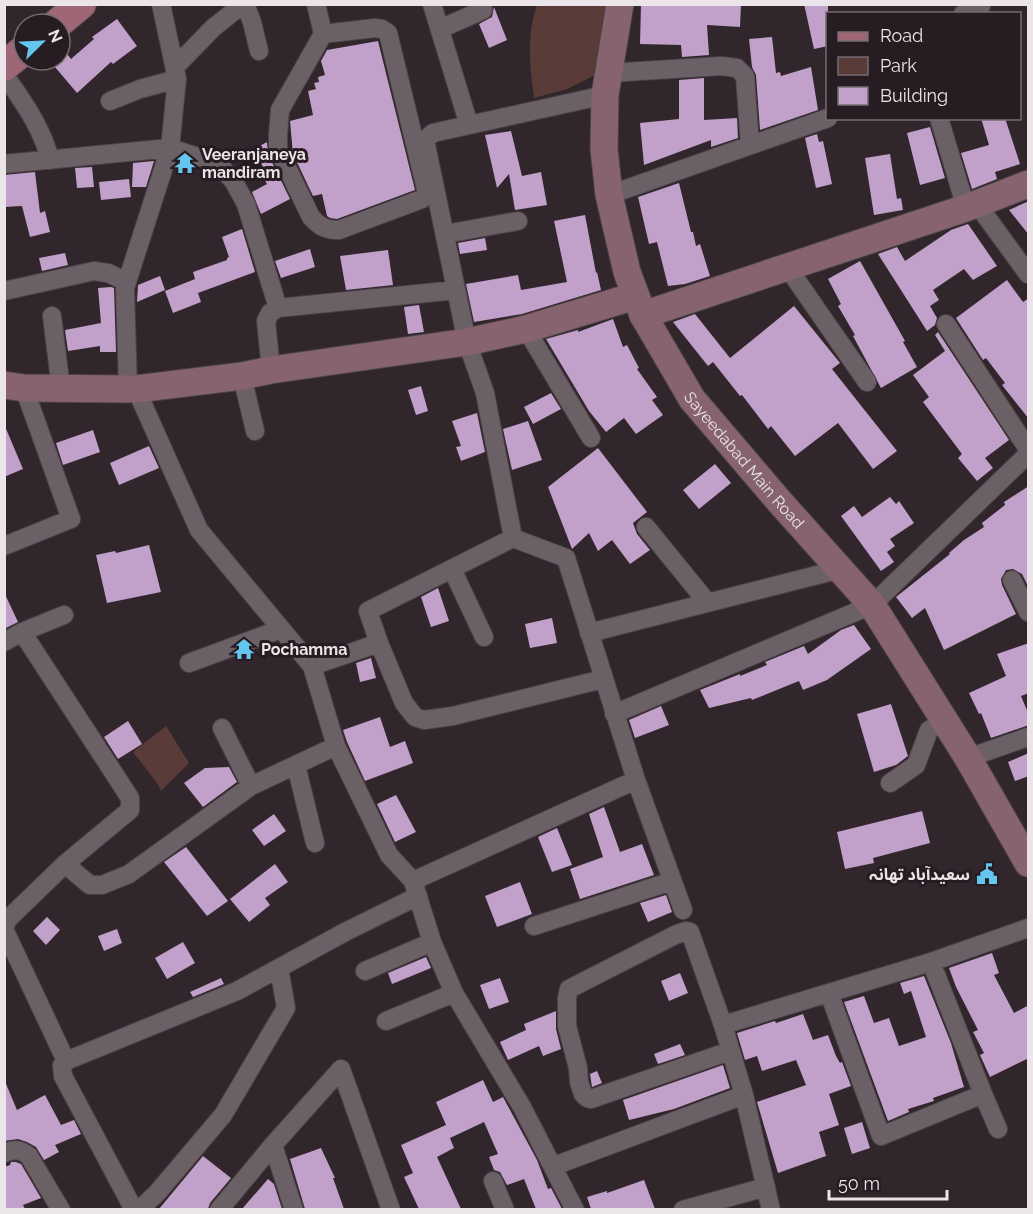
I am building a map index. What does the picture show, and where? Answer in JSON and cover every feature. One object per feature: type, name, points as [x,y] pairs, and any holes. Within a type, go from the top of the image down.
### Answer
[{"type":"street","points":[[161,4],[176,72],[170,148],[125,288],[132,389],[199,530],[312,666],[336,746],[389,855],[415,888],[432,942],[454,993],[522,1107],[575,1209]]},
{"type":"street","points":[[110,101],[176,72],[213,28],[244,4],[252,22],[259,51]]},
{"type":"street","points":[[316,4],[323,34],[280,110],[278,135],[278,149],[311,217],[326,230],[339,230],[423,199],[427,193],[420,141]]},
{"type":"street","points":[[432,4],[469,125]]},
{"type":"street","name":"Sayeedabad Main Road","points":[[620,4],[606,84],[604,149],[609,195],[639,306],[692,399],[872,605],[1026,851]]},
{"type":"street","points":[[968,12],[981,6],[980,4]]},
{"type":"street","points":[[440,29],[483,10]]},
{"type":"street","points":[[323,34],[375,28],[382,28],[388,33],[436,197],[467,342],[485,393],[513,538]]},
{"type":"street","points":[[420,141],[433,133],[469,125],[606,84],[721,66],[737,68],[745,76],[750,145]]},
{"type":"street","points":[[4,74],[38,126],[50,160]]},
{"type":"street","points":[[609,195],[826,119]]},
{"type":"street","points":[[940,120],[972,206],[1029,274]]},
{"type":"street","points":[[4,164],[170,148],[214,162],[234,182],[246,204],[278,308]]},
{"type":"street","points":[[4,546],[70,519],[14,387],[132,389],[242,376],[467,342],[639,306],[788,268],[972,206],[1029,184]]},
{"type":"street","points":[[445,234],[518,221]]},
{"type":"street","points":[[788,268],[867,382]]},
{"type":"street","points":[[4,291],[94,271],[108,273],[127,282]]},
{"type":"street","points":[[271,370],[266,321],[270,313],[278,308],[456,290]]},
{"type":"street","points":[[52,315],[61,389]]},
{"type":"street","points":[[946,324],[1029,449]]},
{"type":"street","points":[[526,328],[591,438]]},
{"type":"street","points":[[242,376],[255,431]]},
{"type":"street","points":[[614,714],[872,605],[1029,454]]},
{"type":"street","points":[[646,527],[707,602]]},
{"type":"street","points":[[603,679],[453,716],[424,720],[415,717],[404,703],[368,611],[513,538],[566,558],[614,714],[682,910]]},
{"type":"street","points":[[452,569],[484,638]]},
{"type":"street","points":[[589,633],[841,569]]},
{"type":"street","points":[[1012,580],[1029,612]]},
{"type":"street","points":[[4,642],[64,615]]},
{"type":"street","points":[[189,663],[281,629]]},
{"type":"street","points":[[22,632],[130,798],[130,810],[65,864],[8,919],[4,928],[66,1061]]},
{"type":"street","points":[[312,666],[379,643]]},
{"type":"street","points":[[890,783],[916,765],[929,730],[945,722]]},
{"type":"street","points":[[222,728],[251,786]]},
{"type":"street","points":[[968,758],[1029,737]]},
{"type":"street","points":[[65,864],[82,880],[95,886],[129,874],[251,786],[336,746]]},
{"type":"street","points":[[296,765],[315,843]]},
{"type":"street","points":[[134,1209],[63,1076],[62,1065],[66,1061],[237,991],[345,932],[415,888],[636,780]]},
{"type":"street","points":[[534,926],[672,881]]},
{"type":"street","points":[[723,1025],[931,962],[1029,927]]},
{"type":"street","points":[[730,1051],[591,1099],[587,1098],[579,1082],[578,1068],[567,1026],[569,989],[686,931],[690,932],[723,1025],[744,1095],[771,1209]]},
{"type":"street","points":[[365,971],[432,942]]},
{"type":"street","points":[[931,962],[998,1129]]},
{"type":"street","points":[[139,1209],[157,1193],[223,1114],[286,1008],[279,968]]},
{"type":"street","points":[[386,1021],[454,993]]},
{"type":"street","points":[[830,993],[881,1136],[983,1094]]},
{"type":"street","points":[[219,1209],[341,1069],[391,1209]]},
{"type":"street","points":[[554,1166],[744,1095]]},
{"type":"street","points":[[273,1145],[294,1209]]},
{"type":"street","points":[[4,1153],[14,1150],[23,1151],[61,1209]]},
{"type":"street","points":[[493,1181],[505,1209]]},
{"type":"street","points":[[683,1209],[766,1187]]},
{"type":"green space","points":[[537,5],[606,5],[595,75],[567,89],[534,98],[530,40]]},
{"type":"green space","points":[[166,726],[189,763],[161,791],[133,752]]},
{"type":"building","points":[[641,4],[741,4],[740,27],[707,25],[709,55],[682,57],[681,45],[640,44]]},
{"type":"building","points":[[804,4],[828,4],[826,46],[814,49]]},
{"type":"building","points":[[494,7],[507,40],[489,48],[479,24],[492,17]]},
{"type":"building","points":[[117,19],[137,46],[113,64],[111,62],[77,93],[59,72],[72,72],[72,58],[94,39],[92,37]]},
{"type":"building","points":[[772,37],[776,73],[780,72],[781,76],[811,67],[818,110],[760,130],[756,75],[752,67],[749,39]]},
{"type":"building","points":[[378,41],[415,190],[337,219],[330,218],[327,216],[322,194],[313,196],[293,154],[290,121],[313,115],[308,91],[316,89],[314,83],[319,82],[318,77],[325,75],[321,61],[327,50]]},
{"type":"building","points":[[704,78],[704,120],[737,118],[738,138],[711,147],[711,140],[644,165],[640,123],[679,119],[679,80]]},
{"type":"building","points":[[982,120],[1006,120],[1020,164],[995,172],[997,179],[972,189],[961,153],[989,145]]},
{"type":"building","points":[[930,127],[945,178],[920,185],[907,133]]},
{"type":"building","points":[[511,131],[522,176],[541,172],[547,205],[515,210],[509,174],[497,188],[485,135]]},
{"type":"building","points":[[817,134],[819,142],[823,141],[832,184],[816,188],[805,138]]},
{"type":"building","points":[[267,142],[268,154],[290,199],[261,214],[252,192],[267,184],[262,175],[266,173],[254,149]]},
{"type":"building","points":[[890,154],[897,199],[901,198],[903,210],[874,215],[865,158]]},
{"type":"building","points":[[154,161],[146,187],[132,187],[133,163]]},
{"type":"building","points":[[92,167],[94,187],[77,188],[75,168]]},
{"type":"building","points":[[35,172],[40,213],[45,211],[50,232],[30,237],[22,206],[4,207],[4,175]]},
{"type":"building","points":[[129,179],[131,197],[101,200],[99,182]]},
{"type":"building","points":[[679,183],[691,232],[693,232],[696,246],[700,244],[710,276],[685,284],[668,286],[657,242],[649,244],[638,197]]},
{"type":"building","points":[[1029,201],[1029,235],[1009,210]]},
{"type":"building","points":[[585,215],[601,290],[522,314],[474,322],[466,284],[518,275],[521,290],[567,282],[554,221]]},
{"type":"building","points":[[968,224],[997,266],[973,280],[964,269],[933,290],[939,300],[930,306],[937,318],[935,325],[927,331],[878,254],[897,247],[905,261],[951,230]]},
{"type":"building","points":[[242,229],[255,272],[198,293],[201,302],[173,313],[165,291],[195,279],[193,272],[227,260],[229,257],[222,237]]},
{"type":"building","points":[[485,238],[487,250],[460,254],[458,243]]},
{"type":"building","points":[[310,249],[315,267],[281,278],[275,261]]},
{"type":"building","points":[[388,250],[393,285],[346,290],[340,256]]},
{"type":"building","points":[[65,253],[68,265],[42,271],[39,258]]},
{"type":"building","points":[[860,261],[917,367],[881,388],[838,306],[841,304],[828,279]]},
{"type":"building","points":[[160,276],[165,290],[137,302],[138,285]]},
{"type":"building","points":[[1007,280],[1023,302],[1029,298],[1029,419],[1002,385],[1005,383],[986,358],[983,360],[956,318]]},
{"type":"building","points":[[98,288],[114,288],[116,352],[100,352],[100,346],[68,351],[65,330],[101,323]]},
{"type":"building","points":[[419,305],[424,332],[408,334],[404,307]]},
{"type":"building","points":[[794,306],[840,363],[832,369],[897,451],[873,469],[838,423],[795,456],[771,426],[768,429],[713,362],[708,366],[673,322],[695,314],[730,358]]},
{"type":"building","points":[[613,319],[623,347],[627,345],[639,368],[637,369],[657,397],[652,400],[663,415],[636,434],[624,418],[606,432],[589,411],[546,339],[578,330],[578,332]]},
{"type":"building","points":[[938,332],[1009,440],[985,458],[993,468],[977,481],[958,458],[962,454],[923,402],[929,397],[913,375],[945,351],[935,335]]},
{"type":"building","points":[[421,386],[428,411],[416,415],[408,390]]},
{"type":"building","points":[[551,393],[561,409],[533,424],[524,407]]},
{"type":"building","points":[[477,413],[485,452],[461,461],[456,447],[461,446],[452,421]]},
{"type":"building","points":[[528,421],[542,460],[512,470],[503,429]]},
{"type":"building","points":[[4,424],[23,469],[4,477]]},
{"type":"building","points":[[93,430],[100,452],[63,465],[56,443]]},
{"type":"building","points":[[149,446],[159,468],[119,485],[110,463]]},
{"type":"building","points":[[598,448],[647,512],[633,523],[637,534],[650,550],[630,564],[612,540],[598,551],[589,533],[572,549],[548,487]]},
{"type":"building","points":[[715,464],[731,483],[699,509],[683,490]]},
{"type":"building","points":[[1029,486],[1029,588],[1022,574],[1013,569],[1006,570],[1001,579],[1016,614],[944,650],[925,608],[912,618],[896,597],[964,540],[984,527],[982,523],[1005,505],[1004,502]]},
{"type":"building","points":[[890,497],[896,504],[899,501],[914,523],[890,539],[895,546],[887,552],[894,562],[881,571],[841,516],[854,506],[862,517]]},
{"type":"building","points":[[149,545],[161,592],[107,603],[96,555]]},
{"type":"building","points":[[438,588],[449,621],[431,627],[421,597]]},
{"type":"building","points":[[4,592],[18,622],[4,629]]},
{"type":"building","points":[[552,618],[557,643],[530,648],[525,624]]},
{"type":"building","points":[[854,625],[871,649],[827,680],[803,690],[799,681],[752,700],[751,698],[709,708],[700,690],[767,665],[765,662],[804,646],[808,654],[841,630]]},
{"type":"building","points":[[1029,643],[1029,693],[1021,696],[1029,715],[1029,725],[991,738],[981,713],[979,714],[969,693],[1006,676],[997,654]]},
{"type":"building","points":[[371,658],[376,678],[360,682],[356,663]]},
{"type":"building","points":[[891,704],[908,756],[896,765],[874,772],[857,714]]},
{"type":"building","points":[[661,706],[669,725],[635,738],[629,720]]},
{"type":"building","points":[[380,717],[390,747],[405,741],[413,763],[365,781],[343,730]]},
{"type":"building","points":[[128,721],[142,744],[118,759],[104,737]]},
{"type":"building","points":[[1029,753],[1029,776],[1015,781],[1008,762]]},
{"type":"building","points":[[229,767],[237,782],[203,807],[184,783],[205,768]]},
{"type":"building","points":[[396,795],[416,832],[395,842],[377,804]]},
{"type":"building","points":[[604,807],[620,852],[642,844],[654,875],[580,899],[570,869],[603,857],[589,814]]},
{"type":"building","points":[[922,811],[930,843],[873,858],[874,863],[845,869],[837,832]]},
{"type":"building","points":[[274,814],[286,831],[264,846],[252,830]]},
{"type":"building","points":[[557,828],[572,865],[552,872],[538,837]]},
{"type":"building","points":[[186,847],[228,901],[207,916],[164,862]]},
{"type":"building","points":[[275,864],[288,882],[265,898],[270,905],[249,922],[230,899]]},
{"type":"building","points":[[520,882],[532,914],[497,927],[485,896]]},
{"type":"building","points":[[666,895],[672,912],[648,922],[640,903]]},
{"type":"building","points":[[47,917],[60,930],[46,945],[33,931]]},
{"type":"building","points":[[117,929],[122,943],[104,951],[98,936]]},
{"type":"building","points":[[183,942],[195,963],[167,979],[155,958]]},
{"type":"building","points":[[992,953],[999,973],[994,975],[1014,1013],[1029,1005],[1029,1058],[990,1077],[980,1055],[984,1053],[973,1032],[978,1030],[949,968]]},
{"type":"building","points":[[426,957],[431,968],[392,984],[388,973]]},
{"type":"building","points":[[680,973],[688,993],[669,1001],[661,981]]},
{"type":"building","points":[[924,976],[951,1043],[964,1087],[933,1098],[934,1101],[908,1109],[909,1112],[888,1121],[844,1002],[864,996],[874,1023],[889,1018],[899,1046],[926,1037],[911,991],[904,994],[900,983]]},
{"type":"building","points":[[221,978],[224,984],[193,997],[190,992]]},
{"type":"building","points":[[500,978],[509,1002],[489,1009],[480,985]]},
{"type":"building","points":[[556,1011],[556,1029],[561,1049],[543,1056],[539,1046],[508,1060],[500,1042],[526,1030],[524,1024]]},
{"type":"building","points":[[803,1014],[813,1040],[828,1035],[851,1086],[829,1094],[839,1125],[819,1132],[826,1156],[778,1173],[757,1102],[806,1085],[796,1060],[762,1071],[757,1056],[745,1060],[737,1033]]},
{"type":"building","points":[[680,1044],[685,1055],[658,1064],[654,1054]]},
{"type":"building","points":[[723,1065],[730,1088],[674,1109],[629,1120],[623,1100]]},
{"type":"building","points":[[597,1071],[602,1083],[592,1087],[590,1074]]},
{"type":"building","points":[[4,1079],[17,1110],[45,1095],[61,1125],[74,1120],[81,1134],[55,1145],[59,1152],[44,1160],[36,1147],[27,1142],[18,1139],[4,1141]]},
{"type":"building","points":[[483,1080],[493,1102],[503,1097],[537,1160],[548,1189],[551,1188],[562,1209],[536,1209],[524,1179],[507,1185],[500,1172],[494,1170],[489,1157],[498,1154],[484,1122],[450,1138],[454,1148],[437,1157],[461,1209],[419,1209],[404,1177],[413,1173],[401,1145],[446,1125],[436,1102]]},
{"type":"building","points":[[862,1122],[870,1148],[852,1154],[844,1128]]},
{"type":"building","points":[[321,1148],[335,1178],[333,1178],[344,1209],[305,1209],[290,1159]]},
{"type":"building","points":[[203,1156],[231,1178],[210,1203],[208,1209],[159,1209]]},
{"type":"building","points":[[11,1162],[21,1164],[41,1198],[23,1205],[25,1209],[4,1209],[4,1167],[10,1165]]},
{"type":"building","points":[[268,1179],[274,1184],[282,1209],[242,1209]]},
{"type":"building","points":[[644,1180],[655,1209],[591,1209],[587,1197],[607,1191],[607,1193]]},
{"type":"place","name":"Veeranjaneya mandiram","points":[[185,163]]},
{"type":"place","name":"Pochamma","points":[[244,649]]},
{"type":"place","name":"سعیدآباد تھانہ","points":[[987,874]]}]
